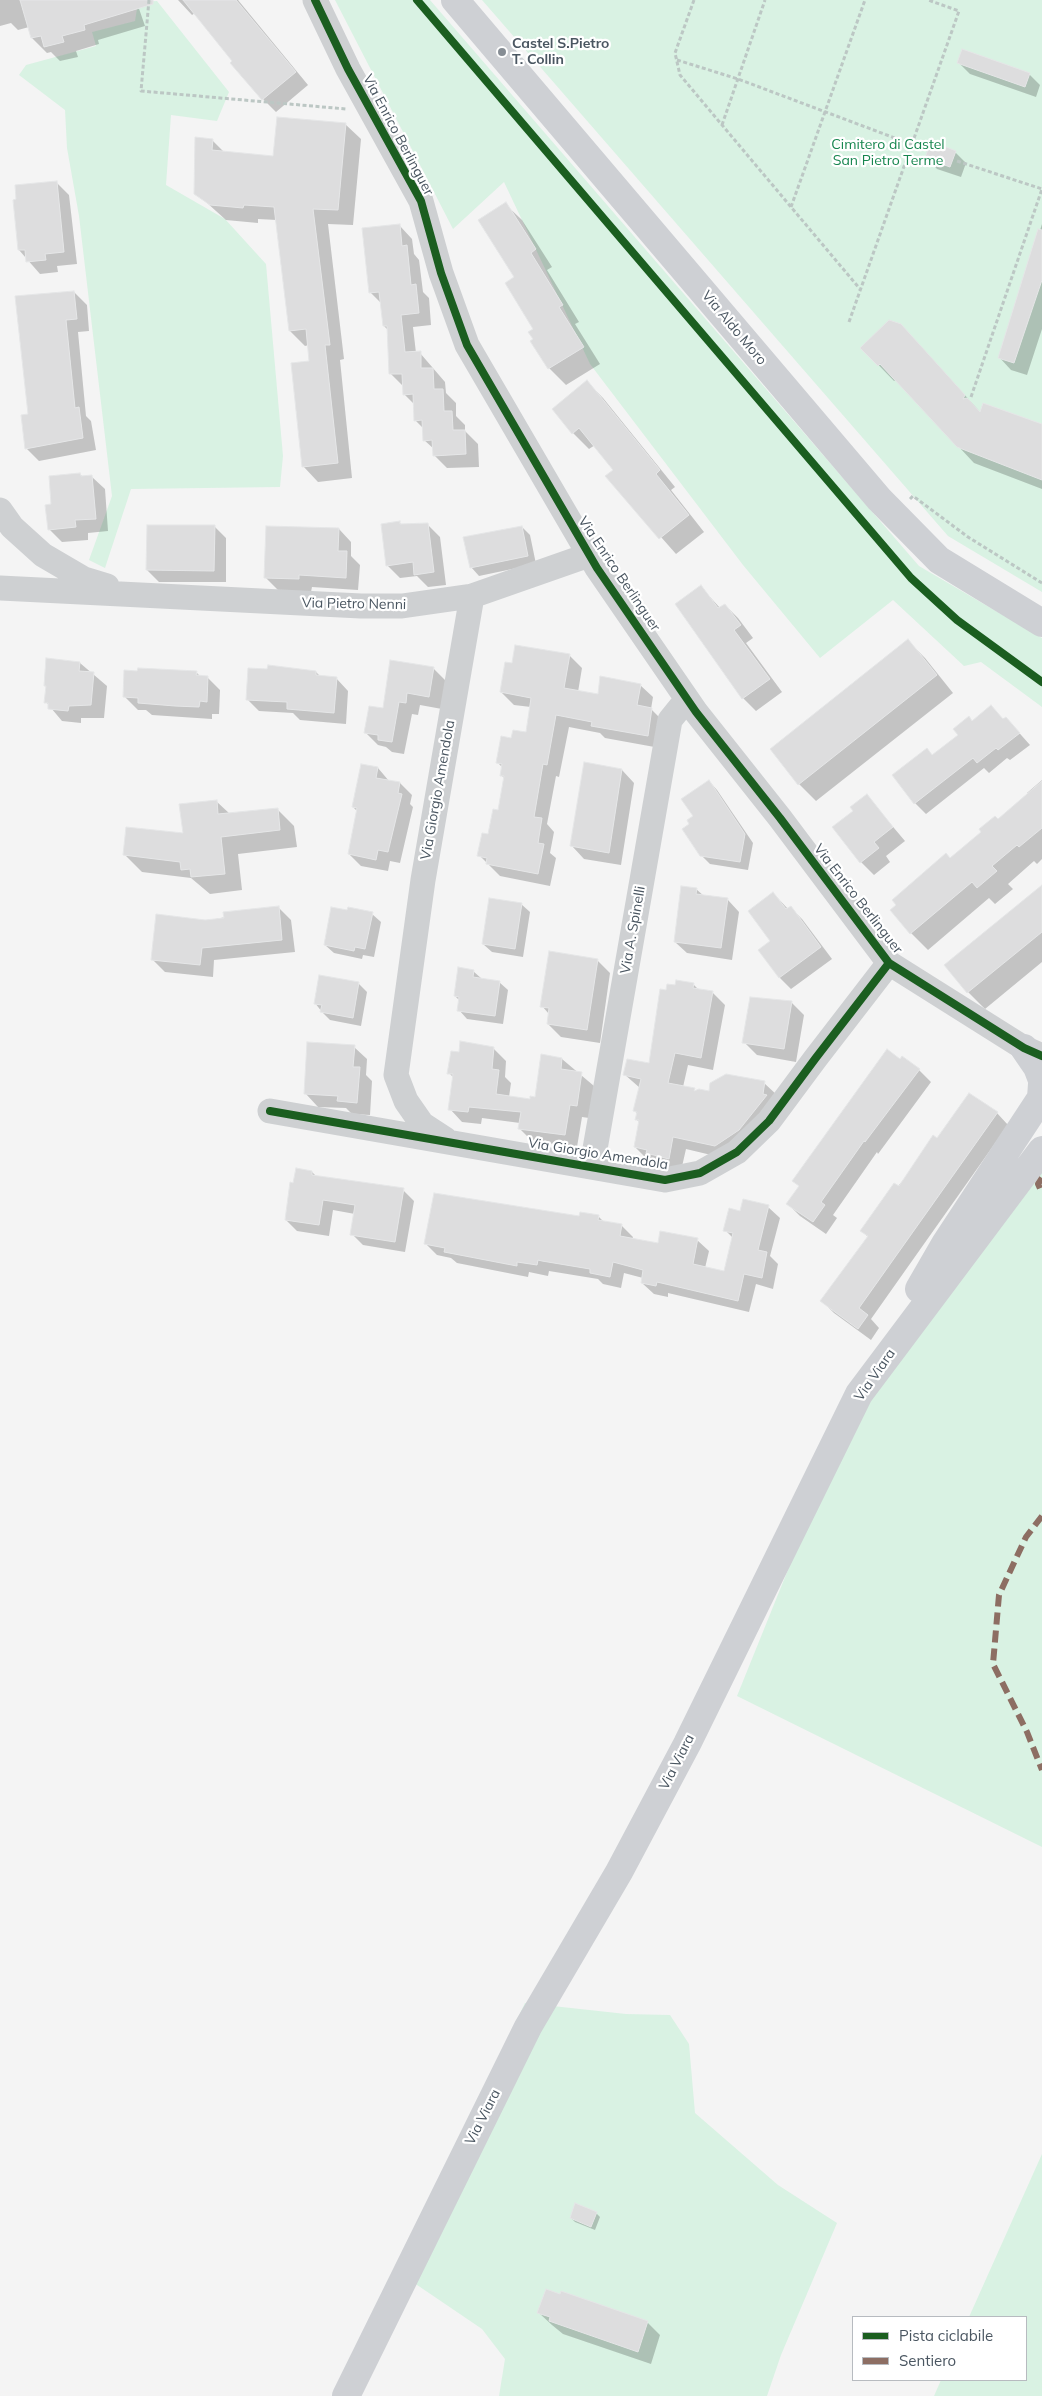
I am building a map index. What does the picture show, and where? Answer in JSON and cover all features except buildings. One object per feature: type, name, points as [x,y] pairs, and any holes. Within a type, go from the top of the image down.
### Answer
[{"type":"main road","name":"Via Aldo Moro","points":[[455,0],[894,513],[939,560],[1042,623]]},
{"type":"main road","points":[[1033,1052],[1042,1080]]},
{"type":"main road","points":[[909,1326],[907,1308],[945,1244],[1041,1098],[1042,1084]]},
{"type":"main road","name":"Via Viara","points":[[346,2396],[528,2027],[619,1872],[686,1744],[859,1394],[1042,1150]]},
{"type":"street","name":"Via Enrico Berlinguer","points":[[315,0],[348,69],[421,201],[441,273],[467,345],[589,555],[687,699],[889,963],[1033,1052]]},
{"type":"street","name":"Via Pietro Nenni","points":[[0,510],[12,527],[43,555],[84,579],[141,595]]},
{"type":"street","name":"Via Pietro Nenni","points":[[0,588],[361,606],[402,606],[472,596],[589,555]]},
{"type":"street","name":"Via Giorgio Amendola","points":[[449,1142],[422,1124],[406,1101],[396,1074],[423,880],[472,596]]},
{"type":"street","name":"Via A. Spinelli","points":[[592,1166],[670,720],[687,699]]},
{"type":"street","name":"Via Giorgio Amendola","points":[[270,1111],[665,1180],[700,1174],[738,1152],[769,1122],[889,963]]},
{"type":"path","points":[[149,0],[141,91],[372,111]]},
{"type":"path","points":[[694,0],[675,53],[680,75],[860,289]]},
{"type":"path","points":[[722,125],[765,0]]},
{"type":"path","points":[[791,207],[865,0]]},
{"type":"path","points":[[849,322],[959,11],[928,0]]},
{"type":"path","points":[[677,60],[738,79],[924,149]]},
{"type":"path","points":[[957,162],[1042,189],[971,397]]},
{"type":"path","points":[[894,513],[913,496],[968,538],[1042,583]]},
{"type":"green space","points":[[335,0],[430,0],[919,566],[1042,638],[1042,707],[981,662],[964,666],[893,600],[820,658],[743,565],[590,364],[504,182],[453,229]]},
{"type":"green space","name":"Cimitero di Castel San Pietro Terme","points":[[482,0],[1042,0],[1042,592],[948,536]]},
{"type":"green space","points":[[157,1],[229,92],[217,121],[171,115],[166,185],[225,219],[266,264],[283,456],[280,487],[131,489],[105,568],[89,560],[112,496],[79,216],[67,148],[65,110],[19,75],[26,65],[96,46],[92,32],[135,21],[138,2]]},
{"type":"green space","points":[[1042,1139],[1042,1847],[737,1696],[859,1394]]},
{"type":"green space","points":[[525,2003],[626,2014],[670,2015],[689,2044],[695,2113],[778,2185],[837,2223],[781,2355],[767,2396],[499,2396],[505,2359],[482,2329],[395,2270]]},
{"type":"green space","points":[[1042,2154],[1042,2396],[934,2396],[941,2381],[1027,2381],[1027,2316],[969,2316]]},
{"type":"marked path","points":[[1042,1178],[1038,1184],[1042,1193]]},
{"type":"marked path","points":[[1042,1516],[1026,1537],[999,1595],[993,1664],[1027,1732],[1042,1770]]},
{"type":"cycle path","points":[[315,0],[348,69],[421,201],[441,273],[467,345],[597,568],[696,712],[780,818],[889,963],[1024,1048],[1042,1056]]},
{"type":"cycle path","points":[[417,0],[911,578],[957,620],[1042,682]]},
{"type":"cycle path","points":[[270,1111],[665,1180],[700,1173],[737,1152],[769,1121],[889,963]]},
{"type":"place","name":"Castel S.Pietro T. Collin","points":[[502,52]]}]
